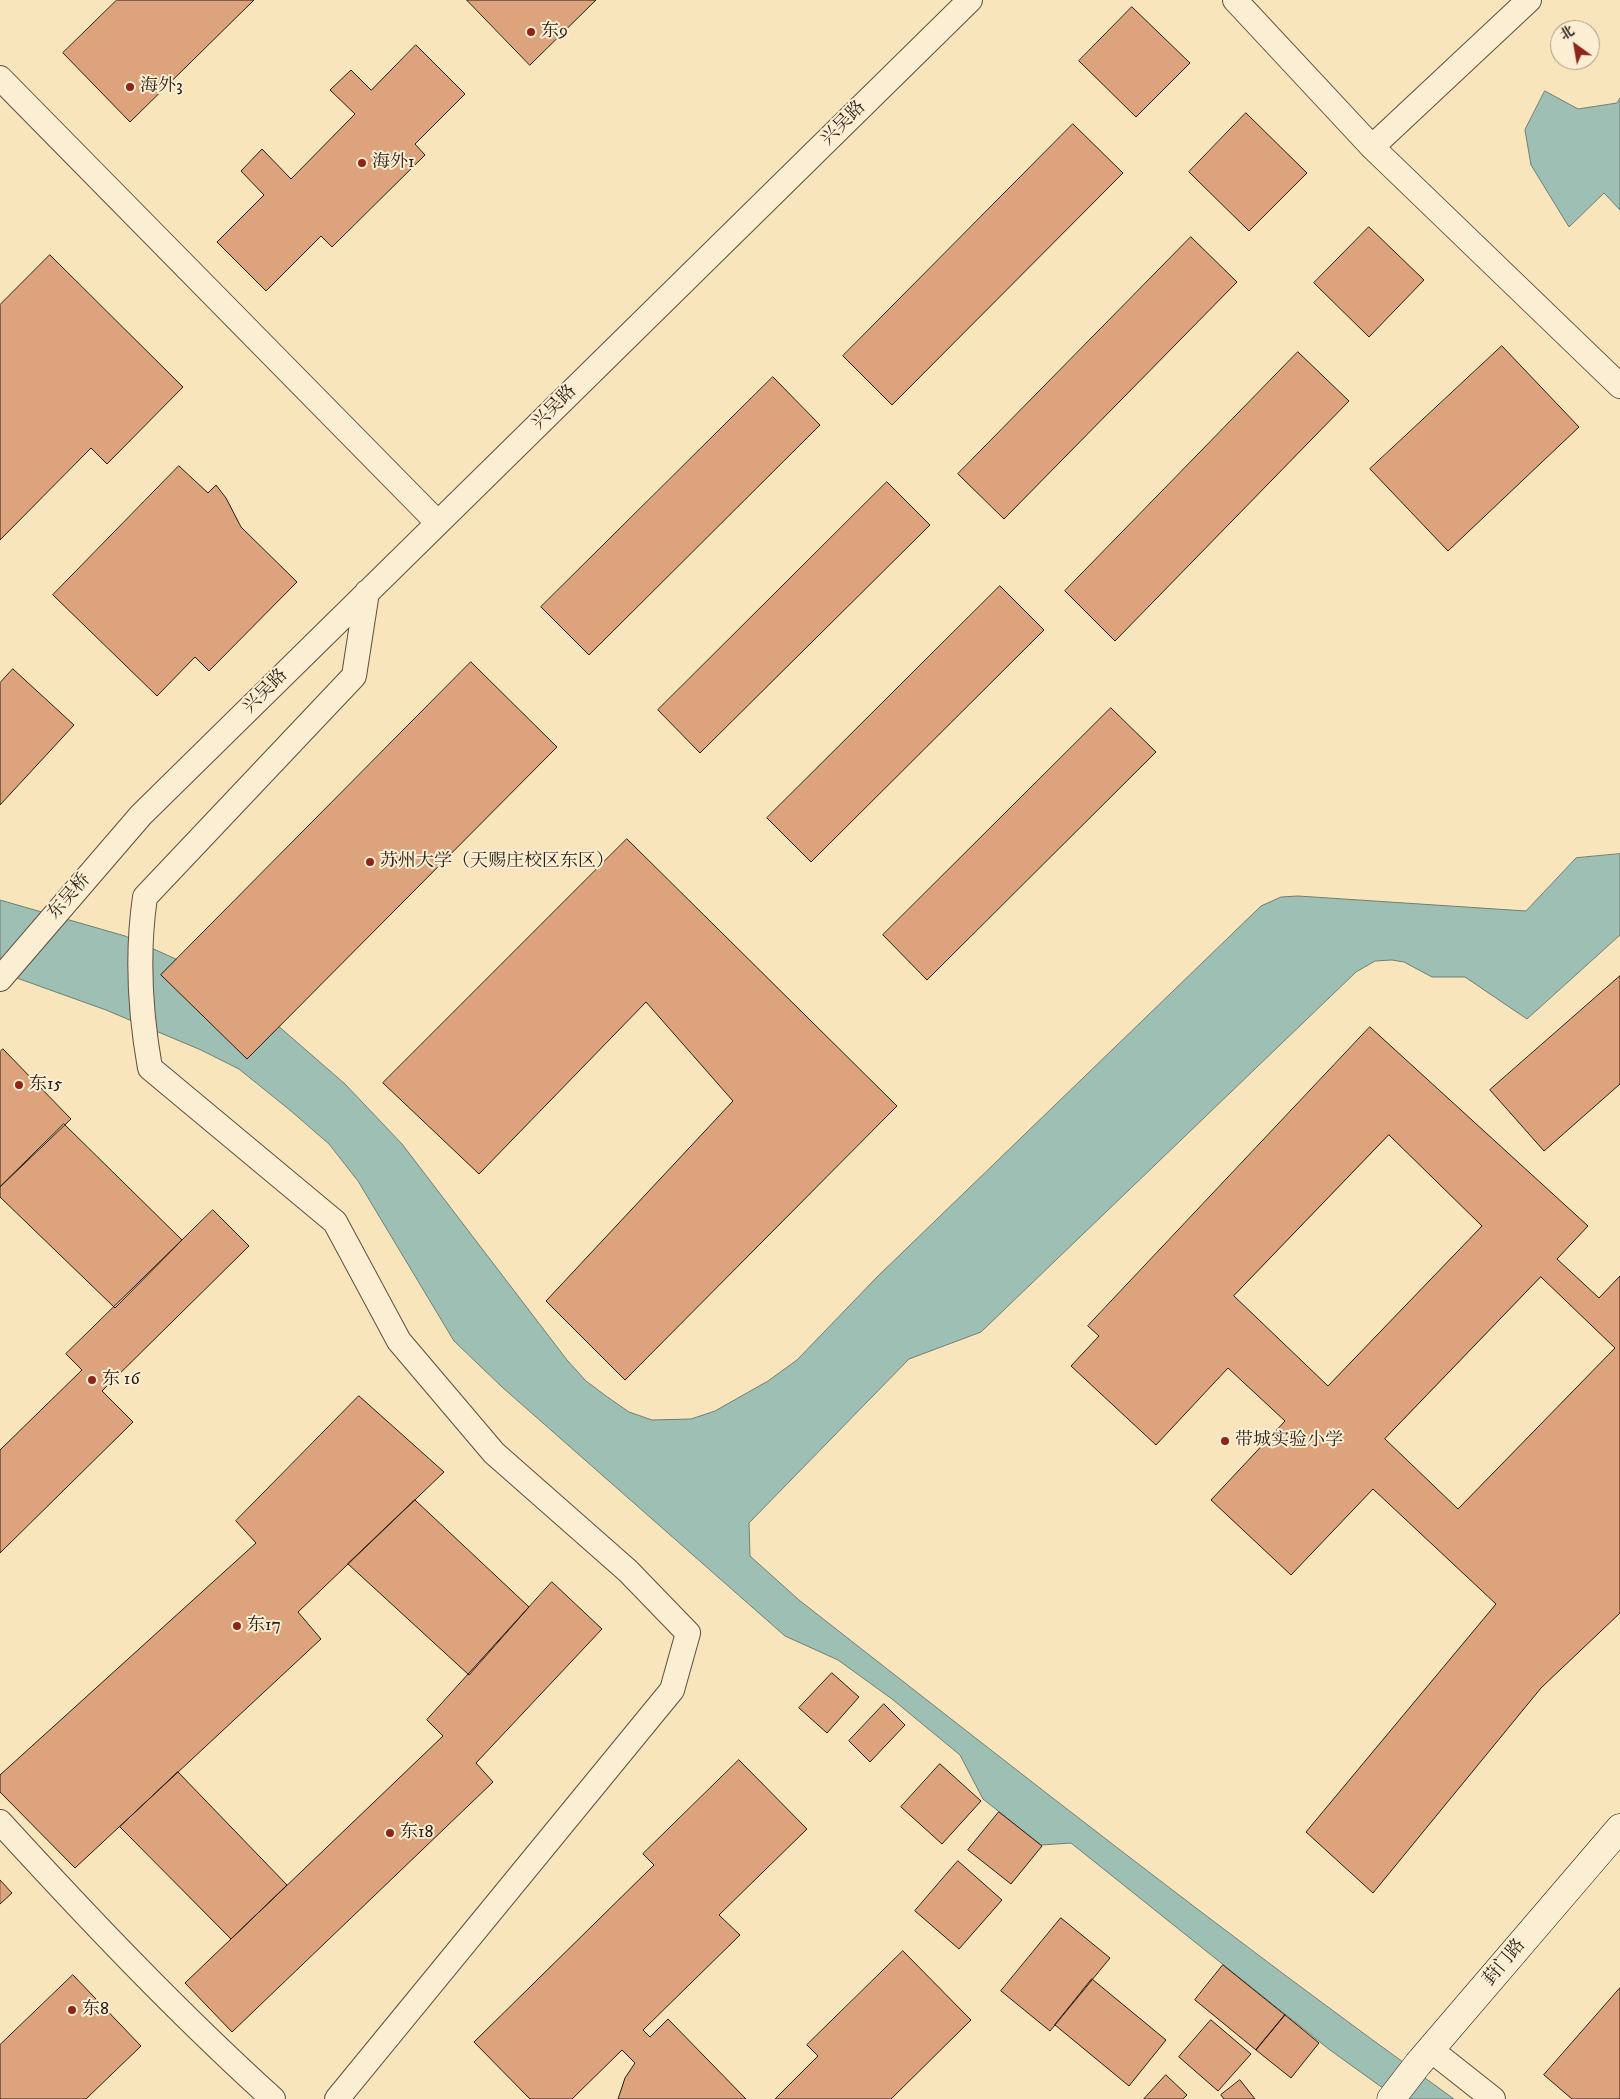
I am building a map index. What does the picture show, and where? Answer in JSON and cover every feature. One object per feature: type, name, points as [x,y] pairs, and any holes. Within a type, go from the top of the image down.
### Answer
[{"type":"main road","name":"葑门路","points":[[1391,2099],[1424,2057],[1620,1828]]},
{"type":"lane","name":"兴吴路","points":[[141,816],[970,0]]},
{"type":"lane","points":[[1236,0],[1372,147],[1620,386]]},
{"type":"lane","points":[[1372,147],[1529,0]]},
{"type":"lane","points":[[0,78],[438,523]]},
{"type":"lane","points":[[337,2099],[672,1690],[688,1633],[628,1571],[494,1453],[399,1342],[335,1222],[150,1068],[144,1033],[140,928],[145,897],[354,676],[367,592]]},
{"type":"lane","name":"东吴桥","points":[[0,979],[141,816]]},
{"type":"lane","points":[[0,1822],[68,1896],[203,2036],[273,2099]]},
{"type":"lane","points":[[1424,2057],[1493,2099]]},
{"type":"water","points":[[1545,91],[1578,109],[1617,103],[1620,98],[1620,210],[1604,193],[1569,227],[1531,165],[1525,130]]},
{"type":"water","points":[[1620,854],[1620,935],[1527,1019],[1465,977],[1432,977],[1404,962],[1392,960],[1375,961],[1356,972],[981,1332],[909,1359],[749,1523],[750,1556],[799,1600],[1042,1790],[1206,1915],[1454,2099],[1398,2099],[1330,2050],[1071,1843],[1041,1845],[983,1799],[960,1755],[892,1699],[838,1660],[785,1636],[502,1387],[454,1341],[358,1181],[329,1144],[239,1069],[201,1050],[106,1010],[0,972],[0,900],[125,936],[189,965],[276,1024],[345,1084],[402,1144],[567,1360],[586,1381],[629,1412],[652,1420],[691,1419],[715,1411],[768,1381],[797,1360],[877,1277],[1261,906],[1281,897],[1298,896],[1526,911],[1576,858]]},
{"type":"building","name":"海外3","points":[[117,0],[254,0],[130,122],[63,53]]},
{"type":"building","name":"东9","points":[[467,0],[596,0],[530,65]]},
{"type":"building","points":[[1132,7],[1190,63],[1136,117],[1079,61]]},
{"type":"building","name":"海外1","points":[[416,45],[465,94],[415,144],[425,155],[332,247],[321,236],[266,291],[217,242],[264,195],[241,171],[262,149],[291,179],[355,114],[330,90],[351,70],[371,90]]},
{"type":"building","points":[[1246,113],[1307,173],[1249,231],[1189,172]]},
{"type":"building","points":[[1073,124],[1123,173],[892,405],[843,356]]},
{"type":"building","points":[[1369,227],[1424,280],[1369,337],[1314,283]]},
{"type":"building","points":[[1191,237],[1237,282],[1004,519],[958,474]]},
{"type":"building","points":[[50,255],[183,387],[107,464],[91,448],[0,540],[0,305]]},
{"type":"building","points":[[1502,346],[1579,427],[1448,551],[1370,469]]},
{"type":"building","points":[[1298,352],[1349,401],[1115,641],[1065,591]]},
{"type":"building","points":[[773,377],[820,425],[589,655],[541,607]]},
{"type":"building","points":[[179,466],[208,493],[216,485],[226,498],[241,527],[297,582],[209,671],[195,657],[157,696],[53,595]]},
{"type":"building","points":[[887,482],[930,525],[700,753],[658,710]]},
{"type":"building","points":[[1000,586],[1044,630],[811,862],[767,818]]},
{"type":"building","points":[[471,662],[557,747],[247,1059],[161,975]]},
{"type":"building","points":[[13,669],[74,725],[0,805],[0,683]]},
{"type":"building","points":[[1111,708],[1156,752],[927,980],[883,935]]},
{"type":"building","points":[[627,839],[897,1106],[625,1380],[546,1301],[733,1101],[646,1002],[479,1174],[383,1083]]},
{"type":"building","points":[[1620,976],[1620,1084],[1544,1151],[1490,1090]]},
{"type":"building","points":[[1370,1027],[1588,1226],[1557,1259],[1599,1298],[1620,1276],[1620,1613],[1541,1688],[1373,1893],[1306,1832],[1496,1604],[1373,1489],[1291,1575],[1211,1500],[1285,1421],[1228,1368],[1156,1445],[1071,1366],[1099,1336],[1088,1326]],"holes":[[[1389,1135],[1482,1226],[1328,1386],[1234,1296]],[[1541,1277],[1615,1348],[1458,1509],[1385,1439]]]},
{"type":"building","name":"东15","points":[[3,1049],[71,1119],[0,1187],[0,1052]]},
{"type":"building","points":[[64,1124],[182,1240],[115,1308],[0,1197],[0,1187]]},
{"type":"building","name":"东 16","points":[[213,1210],[249,1246],[102,1391],[133,1422],[0,1553],[0,1450],[82,1370],[66,1354]]},
{"type":"building","name":"东17","points":[[359,1396],[444,1472],[298,1612],[321,1639],[75,1868],[0,1792],[0,1775],[256,1543],[236,1521]]},
{"type":"building","points":[[415,1500],[529,1607],[469,1675],[348,1564]]},
{"type":"building","name":"东18","points":[[552,1582],[602,1629],[476,1763],[493,1782],[232,2032],[185,1983],[443,1736],[427,1720]]},
{"type":"building","points":[[832,1673],[859,1697],[827,1733],[799,1708]]},
{"type":"building","points":[[884,1704],[905,1725],[870,1762],[849,1741]]},
{"type":"building","points":[[739,1760],[807,1829],[719,1915],[740,1935],[643,2030],[650,2037],[668,2019],[746,2099],[618,2099],[625,2078],[635,2063],[622,2050],[572,2099],[530,2099],[474,2042],[654,1865],[643,1854]]},
{"type":"building","points":[[940,1764],[981,1801],[942,1844],[901,1807]]},
{"type":"building","points":[[178,1772],[287,1885],[231,1939],[120,1827]]},
{"type":"building","points":[[999,1812],[1042,1846],[1011,1884],[968,1850]]},
{"type":"building","points":[[958,1861],[1002,1900],[959,1949],[915,1911]]},
{"type":"building","points":[[0,1880],[12,1893],[0,1904]]},
{"type":"building","points":[[1061,1918],[1110,1958],[1050,2031],[1001,1991]]},
{"type":"building","points":[[903,1951],[971,2020],[891,2099],[775,2099],[818,2056],[807,2045]]},
{"type":"building","points":[[1223,1965],[1285,2015],[1256,2050],[1195,2000]]},
{"type":"building","name":"东8","points":[[73,1975],[141,2046],[86,2099],[0,2099],[0,2045]]},
{"type":"building","points":[[1092,1979],[1166,2040],[1129,2086],[1055,2025]]},
{"type":"building","points":[[1620,1988],[1620,2099],[1572,2099],[1544,2075]]},
{"type":"building","points":[[1285,2015],[1319,2043],[1291,2078],[1256,2050]]},
{"type":"building","points":[[1211,2020],[1251,2054],[1218,2091],[1179,2057]]},
{"type":"building","points":[[1166,2075],[1187,2095],[1183,2099],[1144,2099]]},
{"type":"building","points":[[1240,2080],[1255,2099],[1224,2099],[1221,2095]]},
{"type":"place","name":"东9","points":[[531,32]]},
{"type":"place","name":"海外3","points":[[130,87]]},
{"type":"place","name":"海外1","points":[[362,163]]},
{"type":"place","name":"苏州大学（天赐庄校区东区）","points":[[370,862]]},
{"type":"place","name":"东15","points":[[19,1085]]},
{"type":"place","name":"东 16","points":[[92,1380]]},
{"type":"place","name":"带城实验小学","points":[[1225,1441]]},
{"type":"place","name":"东17","points":[[237,1626]]},
{"type":"place","name":"东18","points":[[390,1833]]},
{"type":"place","name":"东8","points":[[72,2010]]}]
